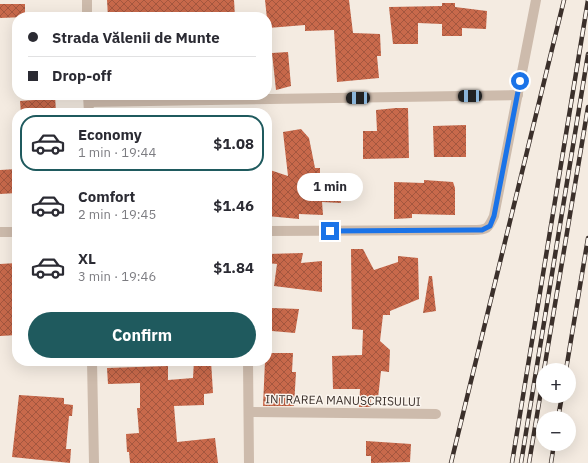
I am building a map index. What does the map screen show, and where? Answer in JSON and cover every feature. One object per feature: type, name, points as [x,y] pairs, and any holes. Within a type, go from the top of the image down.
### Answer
[{"type":"street","points":[[87,0],[87,12]]},
{"type":"street","points":[[272,231],[482,230],[490,226],[494,216],[536,0]]},
{"type":"street","points":[[272,97],[518,95]]},
{"type":"street","points":[[0,232],[12,232]]},
{"type":"street","points":[[92,366],[94,463]]},
{"type":"street","points":[[248,366],[249,463]]},
{"type":"street","name":"INTRAREA MANUSCRISULUI","points":[[249,412],[436,414]]},
{"type":"building","points":[[107,0],[234,0],[235,12],[108,12]]},
{"type":"building","points":[[265,0],[349,0],[353,33],[380,34],[381,56],[377,56],[379,78],[337,82],[334,30],[305,31],[305,25],[272,28],[272,12],[266,12]]},
{"type":"building","points":[[442,3],[455,3],[455,7],[487,11],[486,29],[462,28],[462,36],[442,36],[442,24],[418,23],[418,44],[393,44],[389,7],[442,6]]},
{"type":"building","points":[[0,4],[25,4],[25,12],[12,12],[12,18],[0,18]]},
{"type":"building","points":[[288,52],[291,86],[276,90],[272,53]]},
{"type":"building","points":[[55,100],[56,108],[21,108],[20,101]]},
{"type":"building","points":[[408,108],[409,158],[363,159],[363,131],[377,131],[376,110]]},
{"type":"building","points":[[466,125],[466,157],[434,157],[433,126]]},
{"type":"building","points":[[301,129],[309,138],[315,168],[320,168],[320,176],[339,175],[341,203],[322,202],[323,215],[299,214],[299,219],[272,216],[272,171],[288,176],[283,132]]},
{"type":"building","points":[[12,169],[12,193],[0,194],[0,170]]},
{"type":"building","points":[[424,180],[453,182],[455,188],[455,215],[412,214],[412,218],[394,219],[394,182],[424,183]]},
{"type":"building","points":[[351,249],[363,249],[374,270],[398,262],[398,256],[418,258],[419,299],[390,311],[390,315],[383,315],[380,341],[390,350],[389,372],[381,371],[378,398],[371,398],[371,407],[359,407],[360,389],[333,389],[332,356],[362,355],[363,330],[352,329]]},
{"type":"building","points":[[303,253],[301,263],[322,261],[322,292],[274,286],[277,264],[272,264],[272,254]]},
{"type":"building","points":[[12,263],[12,335],[0,336],[0,264]]},
{"type":"building","points":[[429,276],[432,276],[436,311],[423,313]]},
{"type":"building","points":[[272,308],[299,309],[295,333],[272,331]]},
{"type":"building","points":[[272,353],[293,353],[292,372],[296,372],[294,406],[263,406],[265,366],[272,366]]},
{"type":"building","points":[[168,366],[168,380],[193,378],[194,366],[211,366],[213,393],[204,394],[204,405],[174,406],[177,442],[215,438],[218,463],[130,463],[129,452],[127,452],[126,434],[139,433],[137,408],[140,408],[140,383],[108,384],[107,368]]},
{"type":"building","points":[[19,395],[64,398],[64,404],[73,405],[72,416],[69,416],[66,449],[71,449],[70,463],[12,457]]},
{"type":"building","points":[[366,441],[411,444],[410,462],[371,463],[371,456],[366,456]]},
{"type":"railway","points":[[451,463],[564,0]]},
{"type":"railway","points":[[512,463],[588,0]]},
{"type":"railway","points":[[521,463],[588,54]]},
{"type":"railway","points":[[545,363],[588,107]]},
{"type":"railway","points":[[567,363],[588,238]]},
{"type":"railway","points":[[529,463],[539,403]]},
{"type":"railway","points":[[559,411],[561,403]]},
{"type":"railway","points":[[551,463],[553,451]]},
{"type":"route","points":[[330,231],[482,230],[490,226],[494,216],[520,81]]}]
